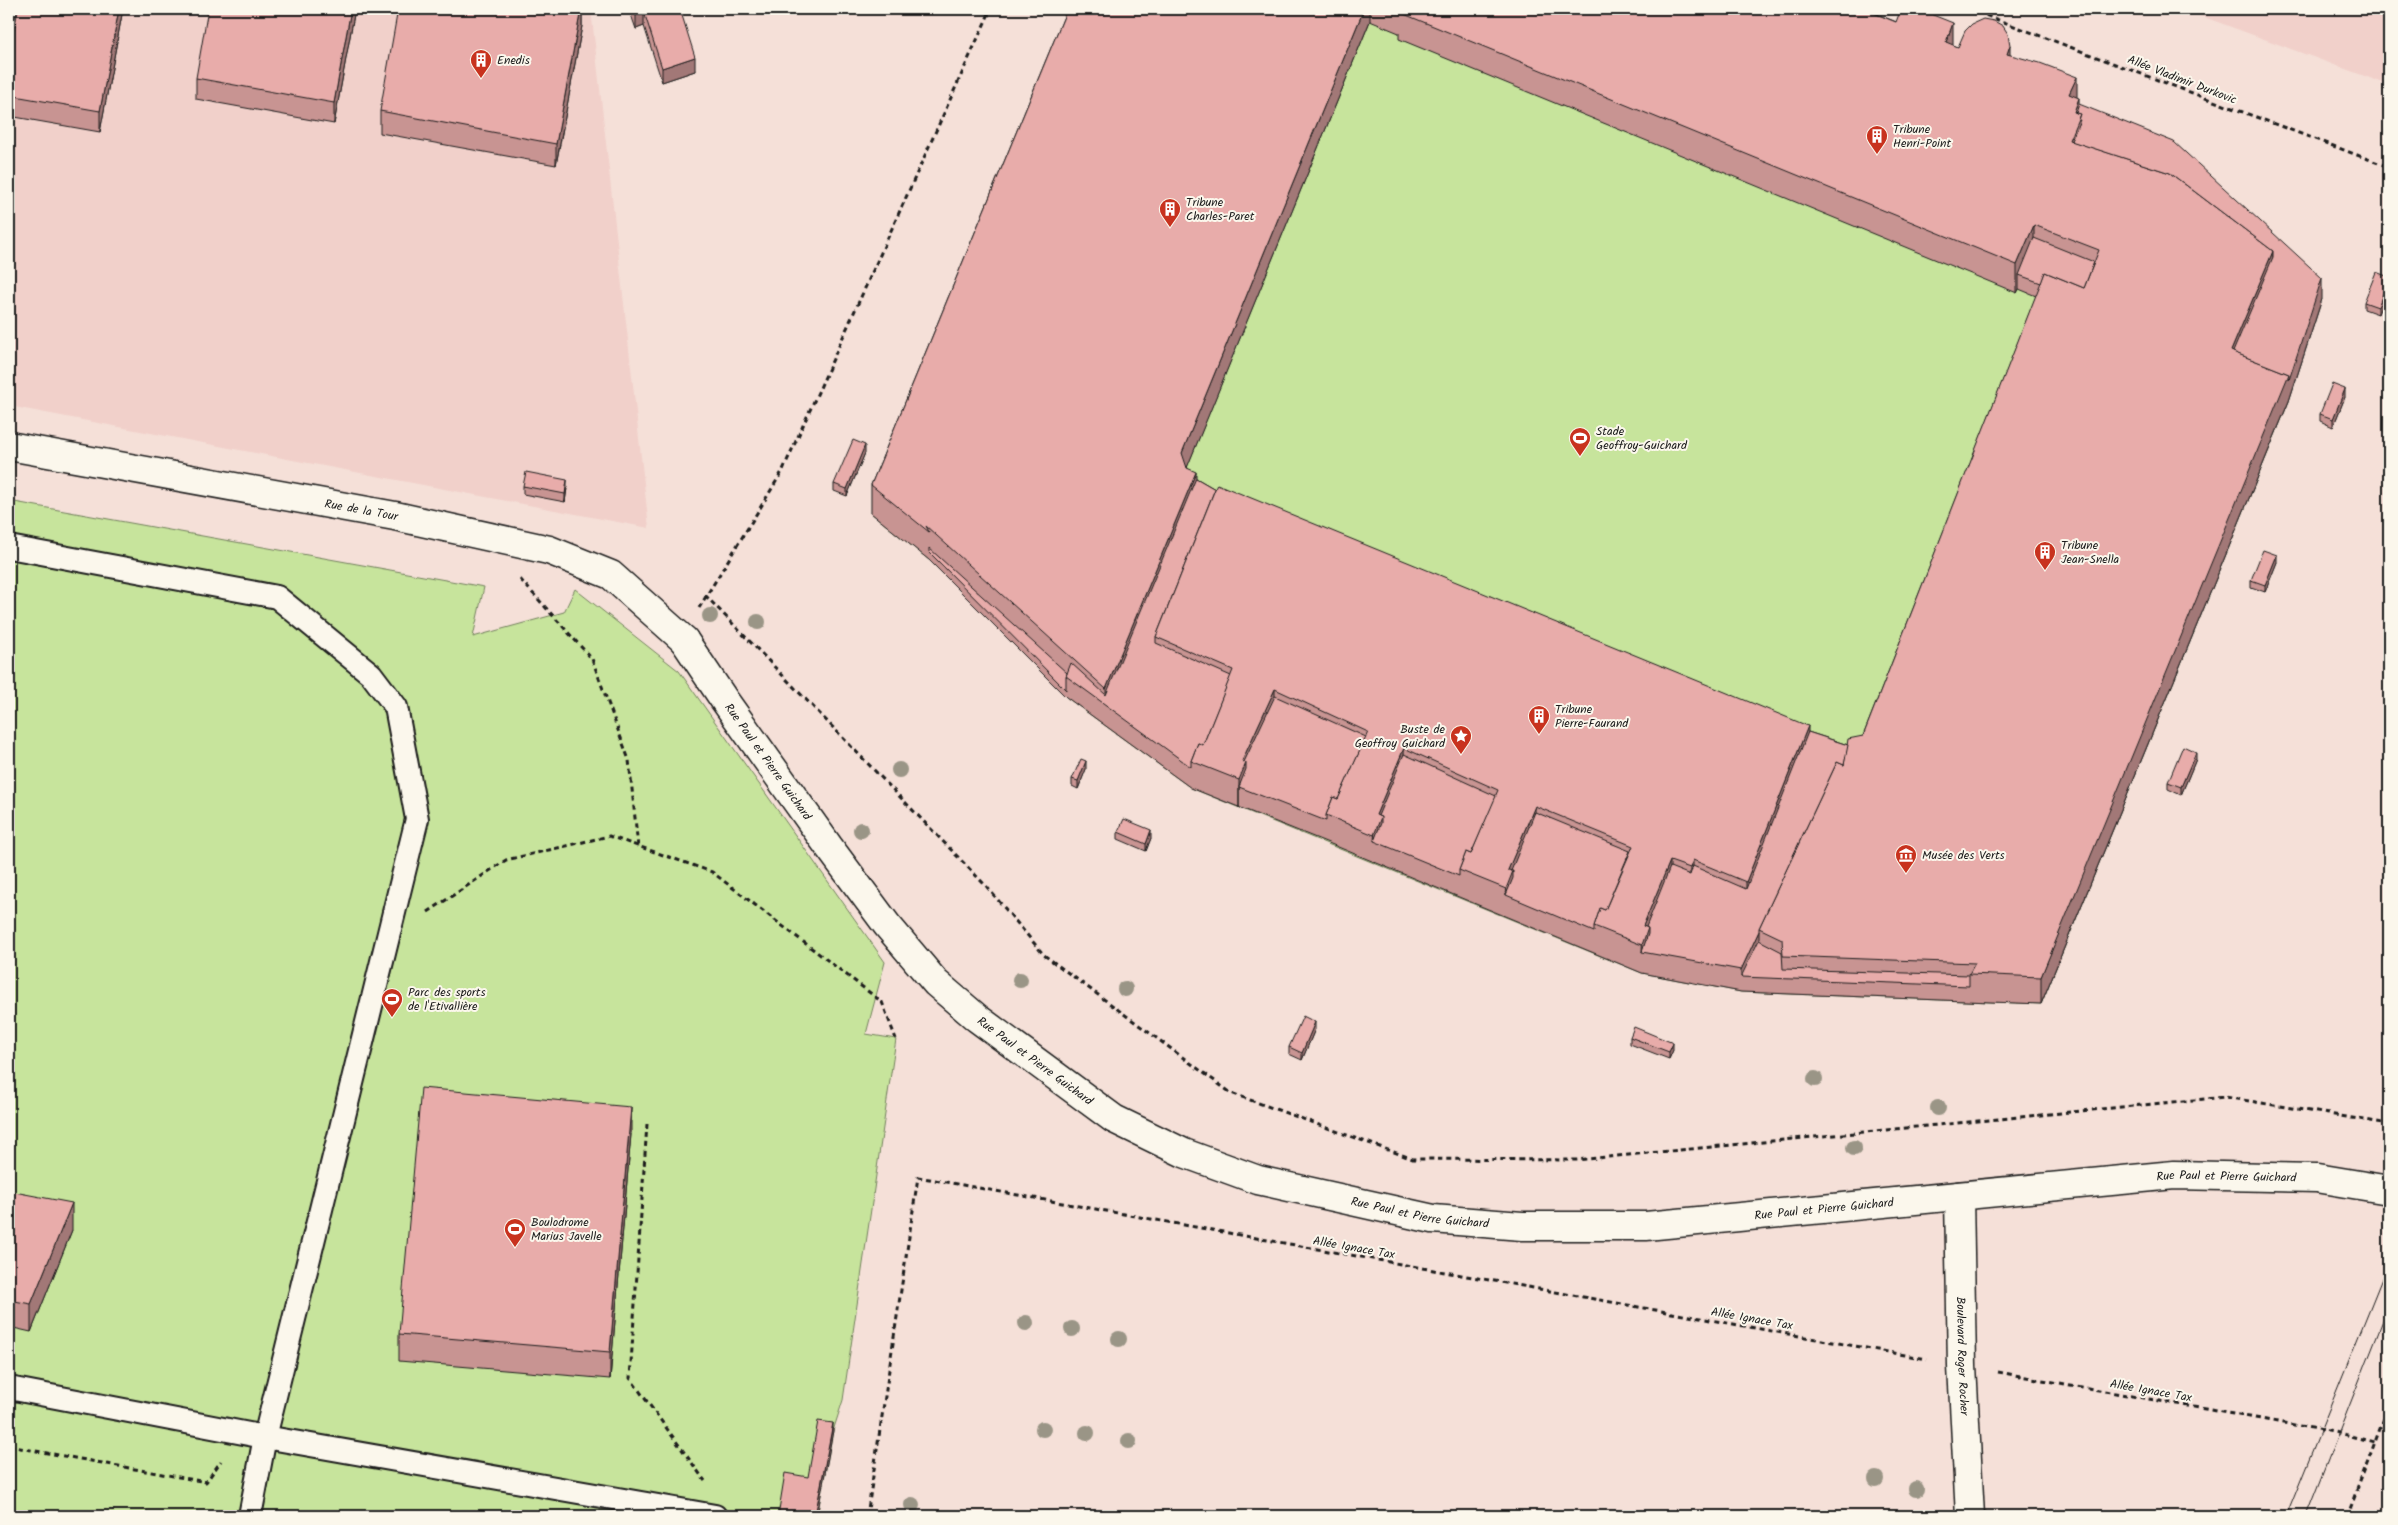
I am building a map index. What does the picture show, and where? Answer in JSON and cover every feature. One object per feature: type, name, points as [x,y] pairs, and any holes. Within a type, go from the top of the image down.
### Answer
[{"type":"street","name":"Rue de la Tour","points":[[9,446],[395,516],[549,550],[611,575],[684,640]]},
{"type":"street","name":"Rue Paul et Pierre Guichard","points":[[684,640],[829,847],[887,925],[936,983],[977,1018],[1114,1119],[1184,1153],[1258,1180],[1433,1219],[1522,1226],[1646,1226],[2174,1175],[2317,1178],[2389,1190]]},
{"type":"street","name":"Boulevard Roger Rocher","points":[[1959,1196],[1962,1366],[1970,1516]]},
{"type":"lane","points":[[9,547],[277,597],[371,674],[396,707],[417,819],[266,1438],[250,1516]]},
{"type":"lane","points":[[9,1388],[266,1438],[715,1516]]},
{"type":"path","points":[[684,640],[705,596],[782,472],[990,9]]},
{"type":"path","name":"Allée Vladimir Durkovic","points":[[1969,9],[2389,168]]},
{"type":"path","points":[[549,550],[514,572],[592,659],[629,760],[638,846]]},
{"type":"path","points":[[705,596],[987,887],[1044,955],[1231,1092],[1413,1159],[1577,1160],[2225,1097],[2389,1124]]},
{"type":"path","points":[[388,939],[506,860],[609,836],[712,872],[882,1002],[896,1039]]},
{"type":"path","points":[[647,1124],[630,1378],[708,1486]]},
{"type":"path","name":"Allée Ignace Tax","points":[[867,1516],[918,1177],[1126,1216],[2339,1433],[2375,1442]]},
{"type":"path","points":[[2347,1516],[2389,1405]]},
{"type":"path","points":[[9,1446],[206,1482],[242,1433]]},
{"type":"shaded area","points":[[9,9],[591,9],[649,528],[9,406]]},
{"type":"shaded area","points":[[2182,9],[2389,9],[2389,85]]},
{"type":"green space","name":"Stade Geoffroy-Guichard","points":[[1077,9],[1873,9],[1874,15],[2289,401],[2041,1004],[1741,992],[1642,973],[1191,788],[1066,697],[929,560],[871,513]]},
{"type":"green space","name":"Parc des sports de l'Etivallière","points":[[9,501],[484,587],[473,637],[564,612],[575,589],[679,671],[885,962],[866,1034],[896,1039],[843,1400],[833,1431],[817,1516],[9,1516]]},
{"type":"building","points":[[18,9],[119,9],[100,111],[9,95],[9,55]]},
{"type":"building","points":[[208,9],[351,9],[334,103],[196,78]]},
{"type":"building","name":"Enedis","points":[[398,9],[581,9],[556,144],[380,111]]},
{"type":"building","points":[[634,9],[680,9],[695,57],[662,68],[644,12],[636,14]]},
{"type":"building","name":"Tribune Charles-Paret","points":[[1067,9],[1364,9],[1182,453],[1187,468],[1196,472],[1106,689],[926,526],[929,532],[871,485]]},
{"type":"building","points":[[1400,9],[1867,9],[1896,22],[1901,9],[1918,9],[1953,23],[1946,42],[1958,47],[1965,31],[1972,24],[1983,19],[1994,21],[2003,26],[2008,34],[2010,45],[2007,54],[2040,63],[2077,77],[2069,94],[2079,98],[2074,112],[2080,114],[2069,140],[2170,173],[2273,251],[2231,351],[2289,374],[2041,977],[1969,974],[1975,963],[1783,956],[1782,939],[1759,928],[1837,762],[1844,765],[1848,739],[1863,736],[2045,272],[2084,288],[2099,250],[2034,225],[2017,265],[1399,12]]},
{"type":"building","points":[[2079,104],[2174,142],[2322,278],[2289,380],[2289,374],[2233,352],[2273,257],[2273,251],[2170,173],[2071,141],[2080,120],[2078,120],[2080,114],[2076,113]]},
{"type":"building","points":[[2034,238],[2094,262],[2084,288],[2045,272],[2041,283],[2019,275]]},
{"type":"building","points":[[2376,272],[2389,277],[2378,307],[2364,302]]},
{"type":"building","points":[[2332,384],[2345,389],[2333,419],[2320,414]]},
{"type":"building","points":[[853,440],[865,445],[847,489],[834,484]]},
{"type":"building","points":[[526,472],[567,480],[565,494],[523,486]]},
{"type":"building","points":[[1196,478],[1215,489],[1156,637],[1156,643],[1231,676],[1203,745],[1198,743],[1191,761],[1191,767],[1066,676],[1071,663],[1106,695]]},
{"type":"building","name":"Tribune Pierre-Faurand","points":[[1217,484],[1808,726],[1746,882],[1693,860],[1690,868],[1670,861],[1643,926],[1648,928],[1642,945],[1594,926],[1600,908],[1605,910],[1633,846],[1535,806],[1508,870],[1513,871],[1506,889],[1459,870],[1466,852],[1471,854],[1498,790],[1404,748],[1376,815],[1381,817],[1374,835],[1326,815],[1333,797],[1338,799],[1368,732],[1275,689],[1242,761],[1246,763],[1239,780],[1191,761],[1198,743],[1203,745],[1233,670],[1156,637]]},
{"type":"building","points":[[929,548],[1067,673],[1066,690],[929,552]]},
{"type":"building","points":[[2263,550],[2277,555],[2265,585],[2251,580]]},
{"type":"building","points":[[1275,696],[1366,737],[1338,799],[1333,797],[1326,815],[1326,821],[1239,787],[1246,769],[1246,763],[1244,762]]},
{"type":"building","points":[[1808,732],[1848,745],[1844,765],[1837,762],[1741,970],[1642,952],[1648,934],[1648,928],[1646,927],[1670,867],[1690,875],[1693,866],[1746,889]]},
{"type":"building","points":[[2183,746],[2196,752],[2181,787],[2168,782]]},
{"type":"building","points":[[1404,754],[1496,796],[1471,854],[1466,852],[1459,870],[1459,876],[1374,841],[1381,823],[1381,817],[1378,816]]},
{"type":"building","points":[[1081,759],[1086,761],[1078,781],[1072,779]]},
{"type":"building","points":[[1535,812],[1630,851],[1605,910],[1600,908],[1594,932],[1506,895],[1513,878],[1513,871],[1511,871]]},
{"type":"building","points":[[1124,819],[1151,830],[1146,844],[1118,832]]},
{"type":"building","points":[[1759,940],[1782,952],[1783,969],[1969,975],[1969,986],[1741,977]]},
{"type":"building","points":[[1303,1016],[1315,1022],[1302,1053],[1289,1047]]},
{"type":"building","points":[[1634,1027],[1673,1043],[1669,1052],[1630,1037]]},
{"type":"building","name":"Boulodrome Marius Javelle","points":[[421,1088],[631,1107],[610,1352],[399,1334]]},
{"type":"building","points":[[9,1191],[72,1203],[31,1304],[9,1300]]},
{"type":"building","points":[[818,1421],[833,1423],[815,1516],[778,1516],[785,1473],[808,1477]]},
{"type":"tram line","points":[[2286,1516],[2389,1261]]},
{"type":"tram line","points":[[2306,1516],[2389,1305]]},
{"type":"place","name":"Enedis","points":[[481,79]]},
{"type":"place","name":"Tribune Henri-Point","points":[[1877,155]]},
{"type":"place","name":"Tribune Charles-Paret","points":[[1170,228]]},
{"type":"place","name":"Stade Geoffroy-Guichard","points":[[1580,457]]},
{"type":"place","name":"Tribune Jean-Snella","points":[[2045,571]]},
{"type":"place","name":"Tribune Pierre-Faurand","points":[[1539,735]]},
{"type":"place","name":"Buste de Geoffroy Guichard","points":[[1461,755]]},
{"type":"place","name":"Musée des Verts","points":[[1906,874]]},
{"type":"place","name":"Parc des sports de l'Etivallière","points":[[392,1018]]},
{"type":"place","name":"Boulodrome Marius Javelle","points":[[515,1248]]}]
